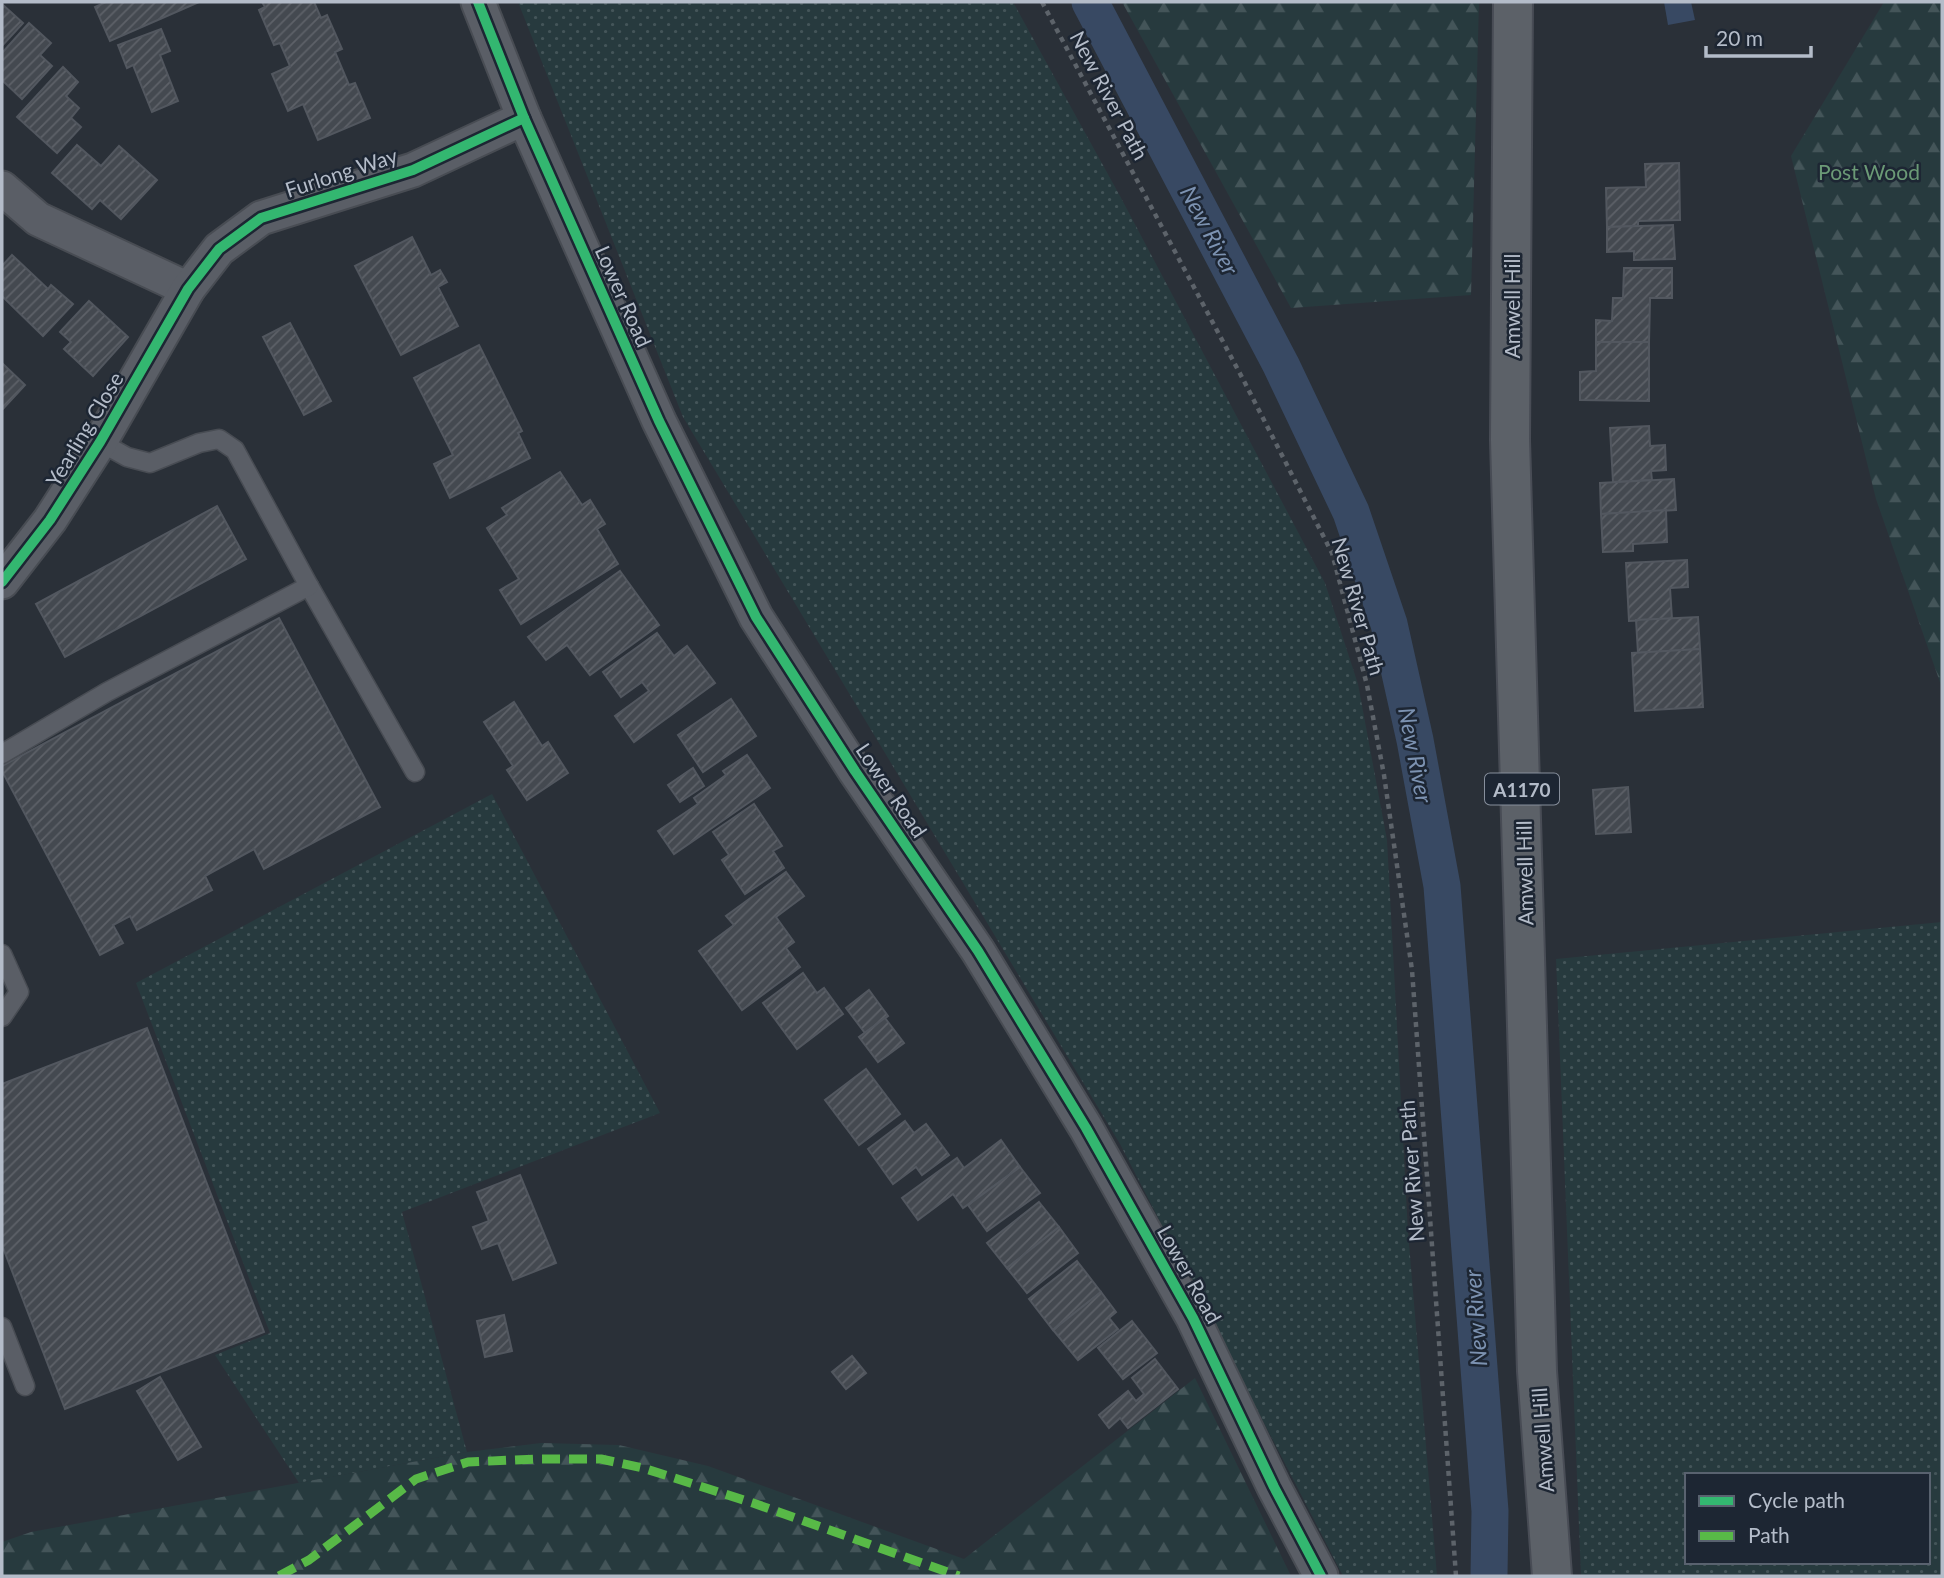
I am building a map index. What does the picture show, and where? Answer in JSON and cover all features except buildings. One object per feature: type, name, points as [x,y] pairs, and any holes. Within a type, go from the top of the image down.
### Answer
[{"type":"main road","name":"Amwell Hill","points":[[1513,2],[1510,440],[1537,1371],[1552,1576]]},
{"type":"street","name":"Lower Road","points":[[478,2],[524,118],[659,421],[756,617],[855,771],[978,951],[1086,1128],[1193,1318],[1274,1487],[1321,1576]]},
{"type":"street","name":"Furlong Way","points":[[188,289],[219,249],[261,218],[413,170],[524,118]]},
{"type":"street","points":[[7,204],[188,289]]},
{"type":"street","name":"Yearling Close","points":[[2,582],[50,520],[100,442],[188,289]]},
{"type":"lane","points":[[100,442],[127,457],[150,463],[199,443],[219,439],[235,450],[415,772]]},
{"type":"lane","points":[[2,754],[107,692],[309,586]]},
{"type":"lane","points":[[2,954],[19,992],[2,1017]]},
{"type":"lane","points":[[2,1327],[24,1386]]},
{"type":"green space","points":[[518,2],[1013,2],[1120,196],[1325,583],[1358,684],[1387,840],[1408,1232],[1437,1576],[1343,1576],[1120,1144],[683,417]]},
{"type":"green space","points":[[1122,2],[1479,2],[1471,295],[1291,308]]},
{"type":"green space","name":"Post Wood","points":[[1884,2],[1942,2],[1942,688],[1876,499],[1791,156]]},
{"type":"green space","points":[[492,794],[660,1113],[402,1212],[467,1452],[299,1483],[215,1355],[270,1333],[136,983]]},
{"type":"green space","points":[[1942,922],[1942,1576],[1581,1576],[1556,959]]},
{"type":"green space","points":[[1195,1378],[1291,1576],[2,1576],[2,1542],[31,1532],[467,1452],[541,1443],[619,1445],[708,1466],[964,1559]]},
{"type":"water","points":[[1664,2],[1691,2],[1695,20],[1668,25]]},
{"type":"waterway","name":"New River","points":[[1090,2],[1281,365],[1351,512],[1389,624],[1415,740],[1442,886],[1490,1511],[1489,1576]]},
{"type":"marked path","points":[[279,1576],[309,1560],[416,1479],[468,1462],[537,1459],[601,1459],[643,1468],[753,1503],[959,1576]]},
{"type":"cycle path","points":[[478,2],[524,118],[659,421],[756,617],[855,771],[978,951],[1086,1128],[1193,1318],[1274,1487],[1321,1576]]},
{"type":"cycle path","points":[[2,582],[50,520],[100,442],[188,289],[219,249],[261,218],[413,170],[524,118]]}]
